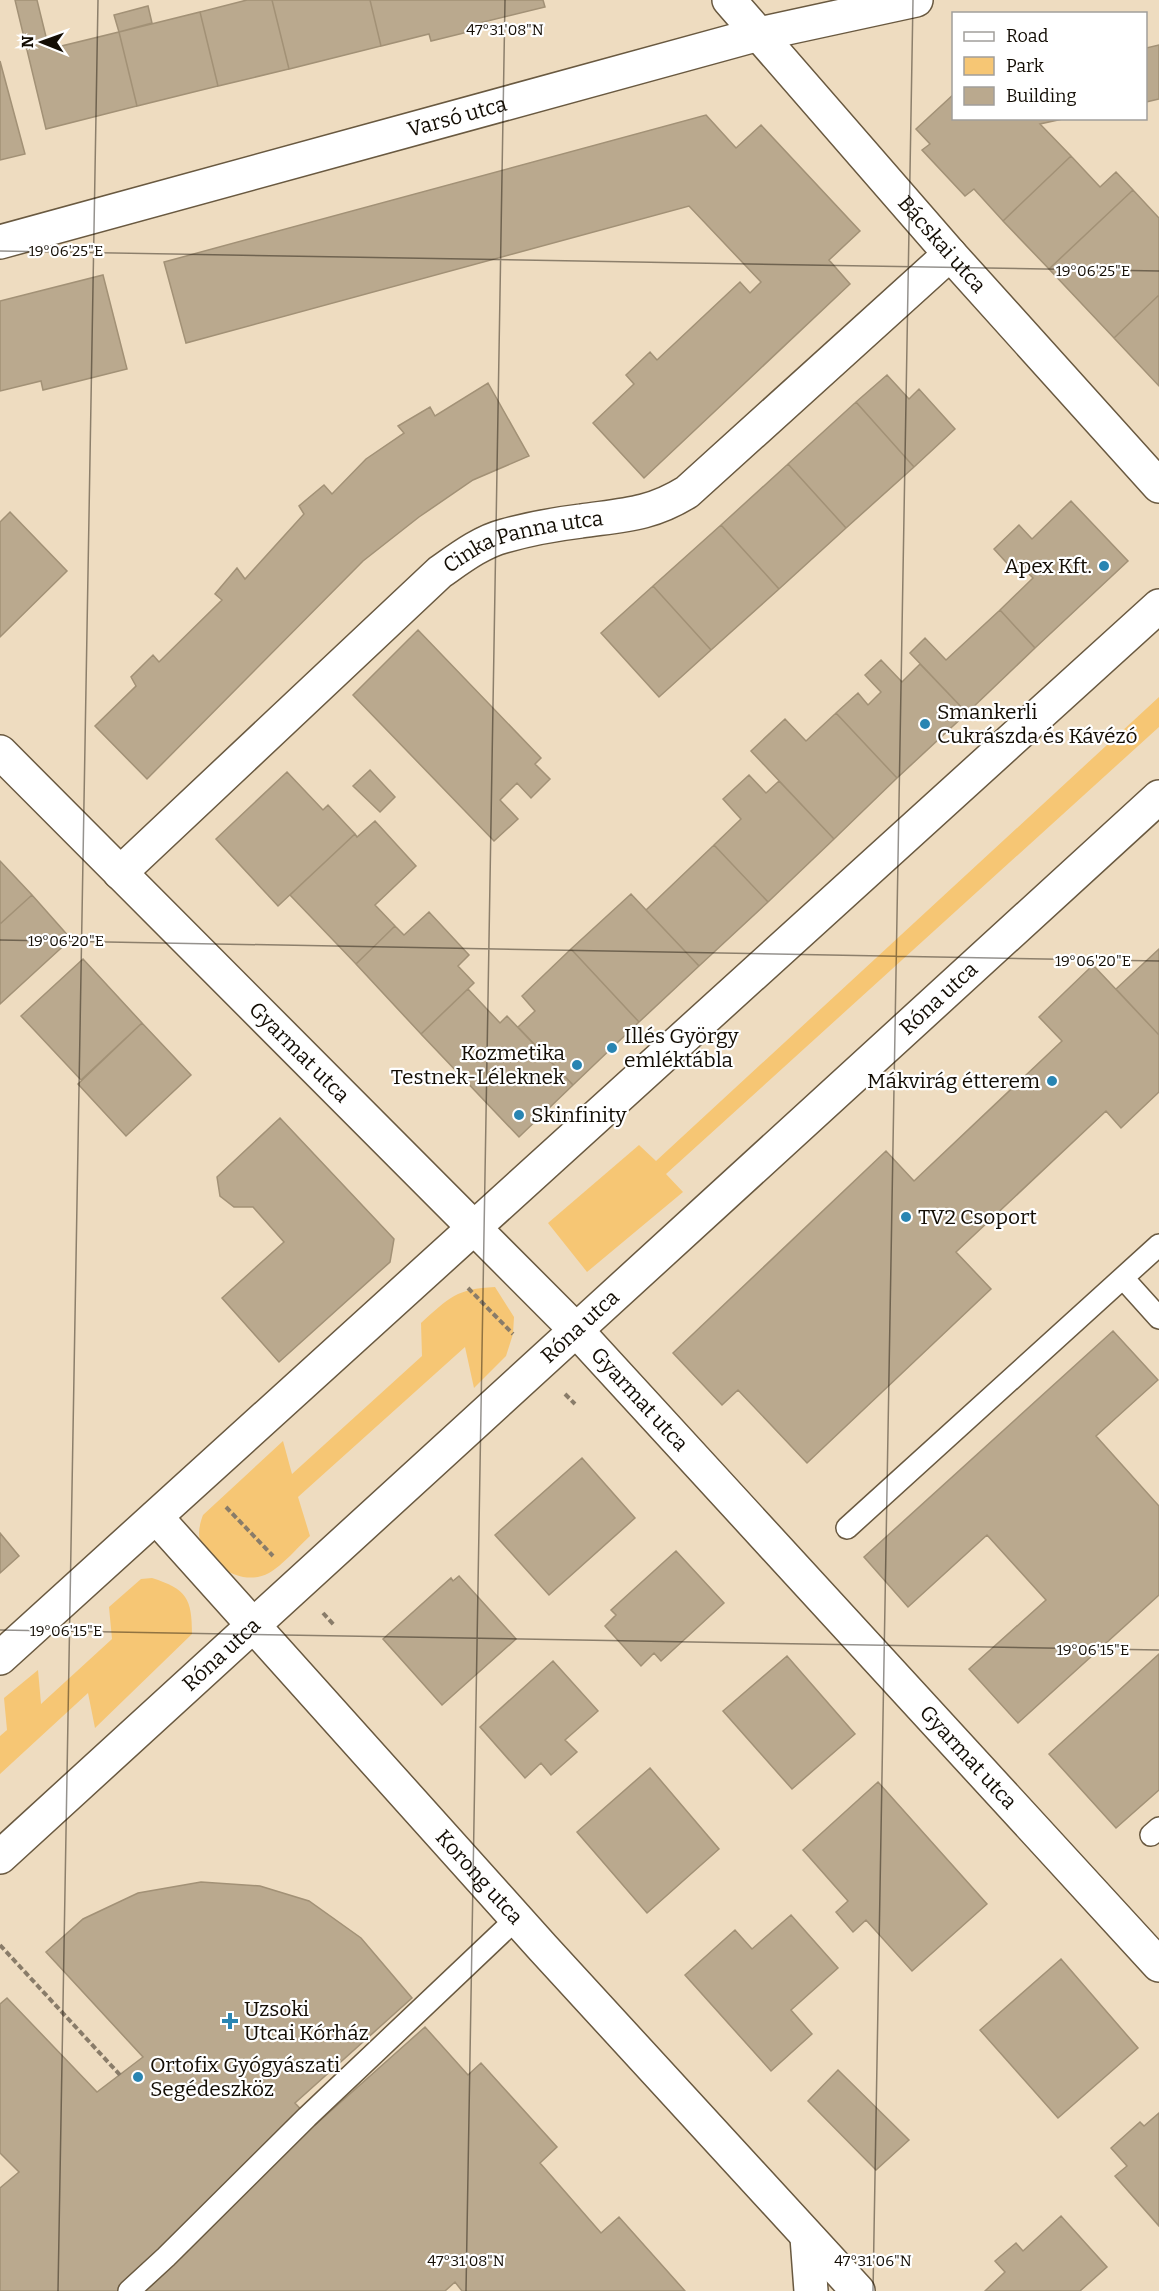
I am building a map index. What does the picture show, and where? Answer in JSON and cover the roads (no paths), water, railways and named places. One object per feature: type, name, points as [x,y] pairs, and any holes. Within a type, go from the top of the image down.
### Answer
[{"type":"street","name":"Bácskai utca","points":[[729,0],[950,254],[1159,486]]},
{"type":"street","name":"Varsó utca","points":[[0,242],[759,34],[916,0]]},
{"type":"street","name":"Cinka Panna utca","points":[[120,873],[440,572],[473,549],[502,536],[642,512],[666,505],[687,492],[950,254]]},
{"type":"street","points":[[0,1658],[1159,606]]},
{"type":"street","name":"Gyarmat utca","points":[[0,752],[576,1330],[1159,1965]]},
{"type":"street","name":"Róna utca","points":[[0,1857],[1159,797]]},
{"type":"street","name":"Korong utca","points":[[156,1517],[252,1626],[858,2291]]},
{"type":"street","points":[[807,2237],[811,2291]]},
{"type":"lane","points":[[847,1528],[1159,1245]]},
{"type":"lane","points":[[1123,1278],[1159,1318]]},
{"type":"lane","points":[[129,2291],[316,2108],[517,1918]]},
{"type":"place","name":"Apex Kft.","points":[[1104,566]]},
{"type":"place","name":"Smankerli Cukrászda és Kávézó","points":[[925,724]]},
{"type":"place","name":"Illés György emléktábla","points":[[612,1048]]},
{"type":"place","name":"Kozmetika Testnek-Léleknek","points":[[577,1065]]},
{"type":"place","name":"Mákvirág étterem","points":[[1052,1081]]},
{"type":"place","name":"Skinfinity","points":[[519,1115]]},
{"type":"place","name":"TV2 Csoport","points":[[906,1217]]},
{"type":"place","name":"Uzsoki Utcai Kórház","points":[[230,2021]]},
{"type":"place","name":"Ortofix Gyógyászati Segédeszköz","points":[[138,2077]]}]
